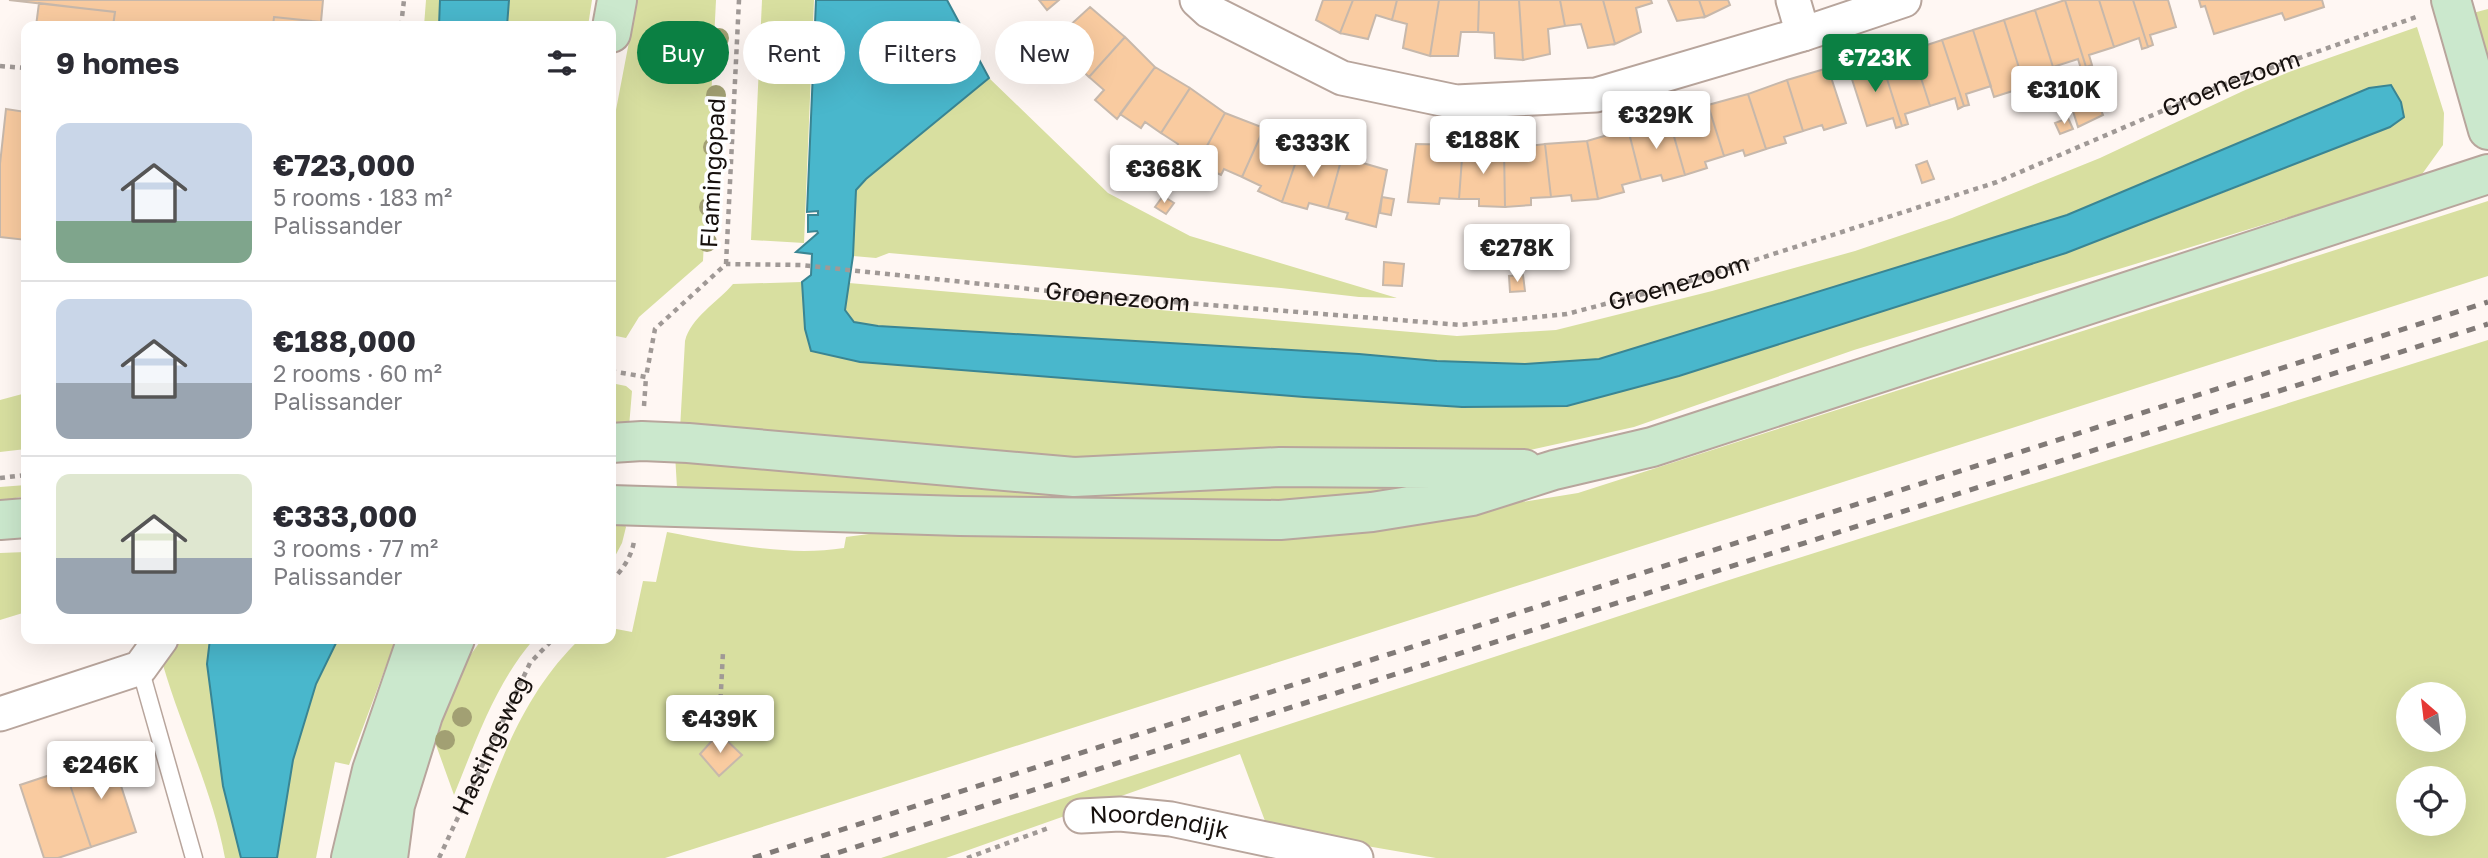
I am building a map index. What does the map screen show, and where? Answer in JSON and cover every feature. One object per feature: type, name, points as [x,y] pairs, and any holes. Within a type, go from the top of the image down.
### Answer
[{"type":"street","points":[[613,21],[617,0]]},
{"type":"street","points":[[1198,0],[1209,11],[1342,78],[1456,102],[1596,95],[1803,34],[1904,0]]},
{"type":"street","points":[[1793,0],[1803,34]]},
{"type":"street","points":[[2451,3],[2488,130]]},
{"type":"street","points":[[616,505],[960,516],[1280,520],[1372,512],[1472,496],[1554,470],[1652,447],[2488,174]]},
{"type":"street","points":[[616,443],[688,443],[1074,477],[1280,467],[1554,470]]},
{"type":"street","points":[[0,520],[21,518]]},
{"type":"street","points":[[0,714],[140,668],[157,644]]},
{"type":"street","points":[[351,858],[372,770],[415,644]]},
{"type":"street","points":[[388,858],[395,805],[419,727],[453,644]]},
{"type":"street","name":"Noordendijk","points":[[1081,816],[1120,814],[1170,826],[1356,858]]},
{"type":"lane","points":[[140,668],[194,858]]},
{"type":"path","points":[[402,21],[404,0]]},
{"type":"path","name":"Flamingopad","points":[[726,264],[739,0]]},
{"type":"path","name":"Groenezoom","points":[[726,264],[801,265],[1097,296],[1461,325],[1567,314],[1677,285],[1997,182],[2225,84],[2451,3]]},
{"type":"path","points":[[0,66],[21,68]]},
{"type":"path","points":[[616,372],[646,377],[654,329],[726,264]]},
{"type":"path","points":[[0,478],[21,476]]},
{"type":"path","name":"Hastingsweg","points":[[439,858],[530,663],[548,644]]},
{"type":"path","points":[[719,729],[723,652]]},
{"type":"path","name":"Noordendijk","points":[[967,858],[1081,816]]},
{"type":"green space","points":[[426,0],[440,0],[439,21],[424,21]]},
{"type":"green space","points":[[509,0],[592,0],[589,21],[507,21]]},
{"type":"green space","points":[[637,0],[716,0],[715,21],[637,21],[637,84],[712,84],[703,261],[639,317],[626,338],[616,336],[616,110]]},
{"type":"green space","points":[[762,0],[814,0],[813,21],[761,21]]},
{"type":"green space","points":[[2488,9],[2488,67],[2469,14]]},
{"type":"green space","points":[[2417,27],[2444,113],[2443,145],[2420,177],[1854,350],[1634,427],[1530,450],[1425,458],[1079,466],[680,429],[685,341],[688,332],[699,317],[733,284],[802,282],[805,329],[860,362],[1462,407],[1679,376],[2066,253],[2253,181],[2369,88],[2067,215],[1599,359],[1525,364],[1437,361],[1359,354],[878,326],[853,322],[845,310],[849,283],[1457,336],[1556,330],[1712,291],[1855,251],[1952,218],[2100,158],[2289,72]]},
{"type":"green space","points":[[989,78],[1108,193],[1190,236],[1397,298],[1359,297],[889,253],[876,258],[853,256],[856,190]]},
{"type":"green space","points":[[758,84],[811,84],[804,243],[751,240]]},
{"type":"green space","points":[[2488,201],[2488,276],[665,858],[465,858],[510,741],[540,687],[575,644],[616,644],[616,629],[632,632],[643,581],[656,582],[667,532],[755,548],[800,551],[844,548],[846,537],[869,534],[897,522],[1050,532],[1260,539],[1366,527],[1578,493]]},
{"type":"green space","points":[[2488,340],[2488,858],[1436,858],[1268,829],[1240,754],[946,858],[881,858],[1729,580]]},
{"type":"green space","points":[[616,384],[626,386],[632,391],[629,427],[616,430]]},
{"type":"green space","points":[[21,394],[21,450],[0,452],[0,400]]},
{"type":"green space","points":[[675,454],[1197,479],[1474,488],[1248,507],[677,488]]},
{"type":"green space","points":[[21,485],[21,497],[0,501],[0,487]]},
{"type":"green space","points":[[623,523],[626,527],[616,554],[616,525]]},
{"type":"green space","points":[[21,552],[21,614],[0,620],[0,553]]},
{"type":"green space","points":[[177,644],[209,644],[207,664],[223,786],[241,858],[225,858],[213,809],[163,665]]},
{"type":"green space","points":[[336,644],[394,644],[349,765],[335,762],[316,858],[277,858],[293,760],[316,684]]},
{"type":"green space","points":[[478,644],[530,644],[497,694],[454,795],[431,731]]},
{"type":"water","points":[[440,0],[509,0],[507,21],[439,21]]},
{"type":"water","points":[[816,0],[947,0],[958,21],[859,21],[859,84],[981,84],[981,63],[989,78],[856,190],[853,256],[845,310],[854,322],[878,326],[1359,354],[1437,361],[1525,364],[1599,359],[2067,215],[2369,88],[2391,85],[2401,102],[2404,117],[2390,127],[2066,253],[1679,376],[1567,406],[1462,407],[860,362],[811,351],[805,329],[802,282],[811,275],[812,254],[796,252],[818,233],[808,232],[808,215],[818,215],[818,211],[807,212],[812,84],[845,84],[845,21],[815,21]]},
{"type":"water","points":[[209,644],[336,644],[316,684],[293,760],[277,858],[241,858],[223,786],[207,664]]},
{"type":"building","points":[[9,0],[323,0],[321,21],[274,17],[274,21],[114,21],[115,12]]},
{"type":"building","points":[[1039,0],[1059,0],[1047,10]]},
{"type":"building","points":[[1323,0],[1353,0],[1340,33],[1316,20]]},
{"type":"building","points":[[1353,0],[1397,0],[1392,20],[1376,15],[1368,39],[1340,33]]},
{"type":"building","points":[[1397,0],[1439,0],[1430,56],[1403,48],[1407,24],[1392,20]]},
{"type":"building","points":[[1439,0],[1479,0],[1478,32],[1461,32],[1458,56],[1430,56]]},
{"type":"building","points":[[1479,0],[1519,0],[1523,60],[1495,58],[1494,33],[1478,32]]},
{"type":"building","points":[[1519,0],[1560,0],[1565,26],[1548,29],[1550,54],[1523,60]]},
{"type":"building","points":[[1560,0],[1603,0],[1615,44],[1588,48],[1581,24],[1565,26]]},
{"type":"building","points":[[1603,0],[1651,0],[1652,3],[1636,8],[1641,32],[1615,44]]},
{"type":"building","points":[[1668,0],[1699,0],[1705,17],[1677,21]]},
{"type":"building","points":[[1699,0],[1728,0],[1730,5],[1705,17]]},
{"type":"building","points":[[2065,0],[2099,0],[2114,47],[2089,55],[2092,65],[2086,67]]},
{"type":"building","points":[[2065,0],[2086,67],[2081,69],[2078,59],[2053,67],[2035,10]]},
{"type":"building","points":[[2099,0],[2133,0],[2148,47],[2142,49],[2139,38],[2114,47]]},
{"type":"building","points":[[2133,0],[2168,0],[2176,27],[2150,35],[2153,45],[2148,47]]},
{"type":"building","points":[[2199,0],[2322,0],[2324,7],[2285,20],[2282,13],[2214,34],[2205,6],[2201,7]]},
{"type":"building","points":[[39,3],[115,12],[114,21],[37,21]]},
{"type":"building","points":[[1090,7],[1125,37],[1094,71],[1094,21],[1075,21]]},
{"type":"building","points":[[2035,10],[2053,67],[2027,74],[2031,85],[2025,87],[2004,20]]},
{"type":"building","points":[[274,17],[311,21],[274,21]]},
{"type":"building","points":[[2004,20],[2025,87],[1994,97],[1973,30]]},
{"type":"building","points":[[1973,30],[1991,86],[1966,94],[1969,105],[1964,106],[1942,40]]},
{"type":"building","points":[[1125,37],[1155,67],[1117,119],[1095,100],[1104,90],[1094,81],[1094,71]]},
{"type":"building","points":[[1942,40],[1964,106],[1958,109],[1955,98],[1930,106],[1912,50]]},
{"type":"building","points":[[1912,50],[1930,106],[1905,114],[1908,124],[1902,126],[1881,60]]},
{"type":"building","points":[[1881,60],[1902,126],[1896,128],[1893,118],[1867,126],[1849,70]]},
{"type":"building","points":[[1155,67],[1190,88],[1161,133],[1145,122],[1141,128],[1120,114]]},
{"type":"building","points":[[1828,68],[1846,123],[1824,130],[1822,125],[1803,131],[1787,80]]},
{"type":"building","points":[[1787,80],[1803,131],[1784,137],[1786,143],[1766,149],[1748,94]]},
{"type":"building","points":[[1190,88],[1225,113],[1197,164],[1175,150],[1178,144],[1161,133]]},
{"type":"building","points":[[2094,93],[2103,115],[2078,127],[2072,108],[2083,105],[2081,97]]},
{"type":"building","points":[[1748,94],[1766,149],[1745,156],[1743,150],[1724,156],[1708,105]]},
{"type":"building","points":[[1708,105],[1724,156],[1705,162],[1707,168],[1685,175],[1669,119]]},
{"type":"building","points":[[6,109],[21,111],[21,239],[0,237],[0,164]]},
{"type":"building","points":[[1225,113],[1264,128],[1242,177],[1224,169],[1221,175],[1197,164]]},
{"type":"building","points":[[2068,118],[2073,129],[2060,134],[2055,123]]},
{"type":"building","points":[[1669,119],[1685,175],[1663,181],[1661,175],[1641,180],[1628,129]]},
{"type":"building","points":[[1264,128],[1301,147],[1282,202],[1258,191],[1261,186],[1242,177]]},
{"type":"building","points":[[1628,129],[1641,180],[1622,185],[1624,192],[1598,199],[1587,141]]},
{"type":"building","points":[[1587,141],[1598,199],[1572,201],[1571,195],[1551,197],[1545,144]]},
{"type":"building","points":[[1416,144],[1463,145],[1459,199],[1440,198],[1439,204],[1408,202]]},
{"type":"building","points":[[1545,144],[1551,197],[1531,198],[1531,205],[1505,207],[1504,149]]},
{"type":"building","points":[[1463,145],[1504,149],[1505,207],[1479,206],[1479,199],[1459,199]]},
{"type":"building","points":[[1301,147],[1342,157],[1328,208],[1309,203],[1307,209],[1282,202]]},
{"type":"building","points":[[1342,157],[1387,170],[1376,227],[1346,219],[1348,213],[1328,208]]},
{"type":"building","points":[[1927,161],[1934,179],[1922,183],[1916,165]]},
{"type":"building","points":[[1163,196],[1174,203],[1166,214],[1155,207]]},
{"type":"building","points":[[1382,197],[1394,199],[1391,215],[1380,213]]},
{"type":"building","points":[[1384,262],[1404,264],[1402,286],[1383,285]]},
{"type":"building","points":[[1523,275],[1525,291],[1510,292],[1509,276]]},
{"type":"building","points":[[719,733],[742,755],[719,776],[700,754]]},
{"type":"building","points":[[111,755],[136,832],[91,847],[65,770]]},
{"type":"building","points":[[65,770],[91,847],[58,858],[44,858],[20,785]]},
{"type":"railway","points":[[753,858],[2488,302]]},
{"type":"railway","points":[[821,858],[2488,324]]}]
